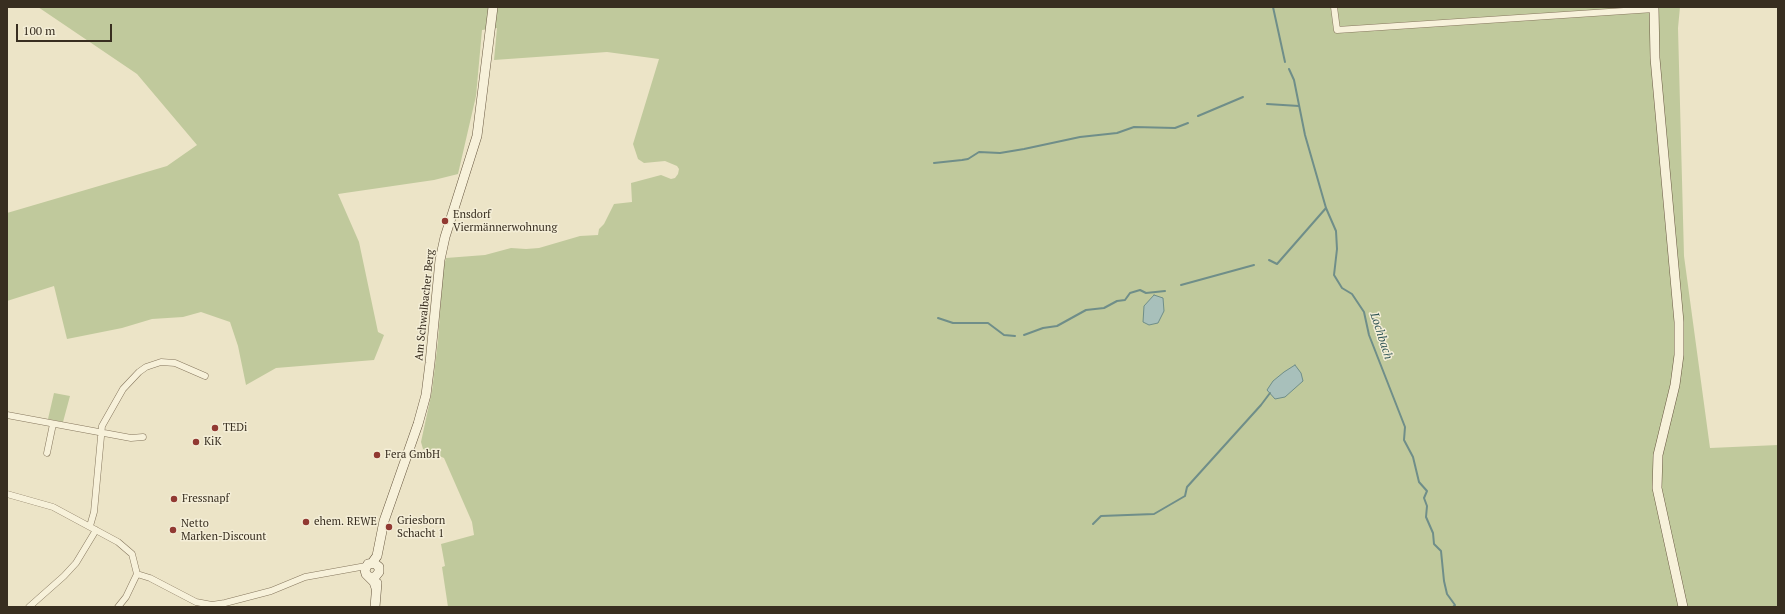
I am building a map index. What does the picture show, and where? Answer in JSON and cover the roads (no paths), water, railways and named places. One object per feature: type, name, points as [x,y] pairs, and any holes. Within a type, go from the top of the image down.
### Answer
[{"type":"main road","name":"Am Schwalbacher Berg","points":[[371,570],[380,544],[392,495],[418,424],[426,395],[440,260],[445,236],[477,136],[493,7]]},
{"type":"main road","points":[[1654,8],[1656,66],[1679,322],[1679,355],[1675,385],[1658,455],[1657,488],[1683,607]]},
{"type":"main road","points":[[371,570],[376,588],[375,607]]},
{"type":"street","points":[[1334,7],[1337,30],[1654,8]]},
{"type":"street","points":[[90,526],[94,512],[100,433],[105,419],[123,389],[146,366],[161,362],[175,363],[205,376]]},
{"type":"street","points":[[7,415],[100,433],[131,438],[143,437]]},
{"type":"street","points":[[47,453],[53,424]]},
{"type":"street","points":[[7,494],[53,506],[118,542],[129,550],[135,562],[137,574],[126,597],[118,607]]},
{"type":"street","points":[[30,607],[52,589],[76,563],[96,530]]},
{"type":"street","points":[[137,574],[150,578],[196,604],[203,604],[224,603],[271,592],[298,579],[342,569],[371,570]]},
{"type":"water","points":[[1154,295],[1163,298],[1164,311],[1158,323],[1149,325],[1143,322],[1144,306]]},
{"type":"water","points":[[1295,365],[1301,373],[1303,381],[1285,397],[1275,399],[1267,390],[1273,381]]},
{"type":"waterway","name":"Lochbach","points":[[1273,7],[1285,62]]},
{"type":"waterway","name":"Lochbach","points":[[1289,69],[1294,80],[1305,135],[1326,208],[1336,231],[1337,249],[1334,275],[1342,288],[1352,294],[1364,312],[1369,335],[1405,427],[1404,440],[1413,457],[1419,482],[1427,491],[1424,498],[1427,506],[1426,517],[1433,533],[1434,544],[1441,551],[1444,581],[1447,594],[1455,605],[1453,607]]},
{"type":"waterway","points":[[1198,116],[1243,97]]},
{"type":"waterway","points":[[1267,104],[1299,106]]},
{"type":"waterway","points":[[934,163],[968,159],[979,152],[1000,153],[1080,137],[1117,133],[1134,127],[1175,128],[1188,123]]},
{"type":"waterway","points":[[1269,260],[1277,264],[1326,208]]},
{"type":"waterway","points":[[1181,285],[1254,265]]},
{"type":"waterway","points":[[1024,335],[1043,328],[1057,326],[1086,310],[1104,308],[1117,301],[1125,300],[1130,293],[1140,290],[1146,293],[1165,291]]},
{"type":"waterway","points":[[938,318],[953,323],[988,323],[1004,335],[1015,336]]},
{"type":"waterway","points":[[1093,524],[1101,516],[1154,514],[1185,496],[1187,487],[1270,393]]},
{"type":"place","name":"Ensdorf Viermännerwohnung","points":[[445,221]]},
{"type":"place","name":"TEDi","points":[[215,428]]},
{"type":"place","name":"KiK","points":[[196,442]]},
{"type":"place","name":"Fera GmbH","points":[[377,455]]},
{"type":"place","name":"Fressnapf","points":[[174,499]]},
{"type":"place","name":"ehem. REWE","points":[[306,522]]},
{"type":"place","name":"Griesborn Schacht 1","points":[[389,527]]},
{"type":"place","name":"Netto Marken-Discount","points":[[173,530]]}]
